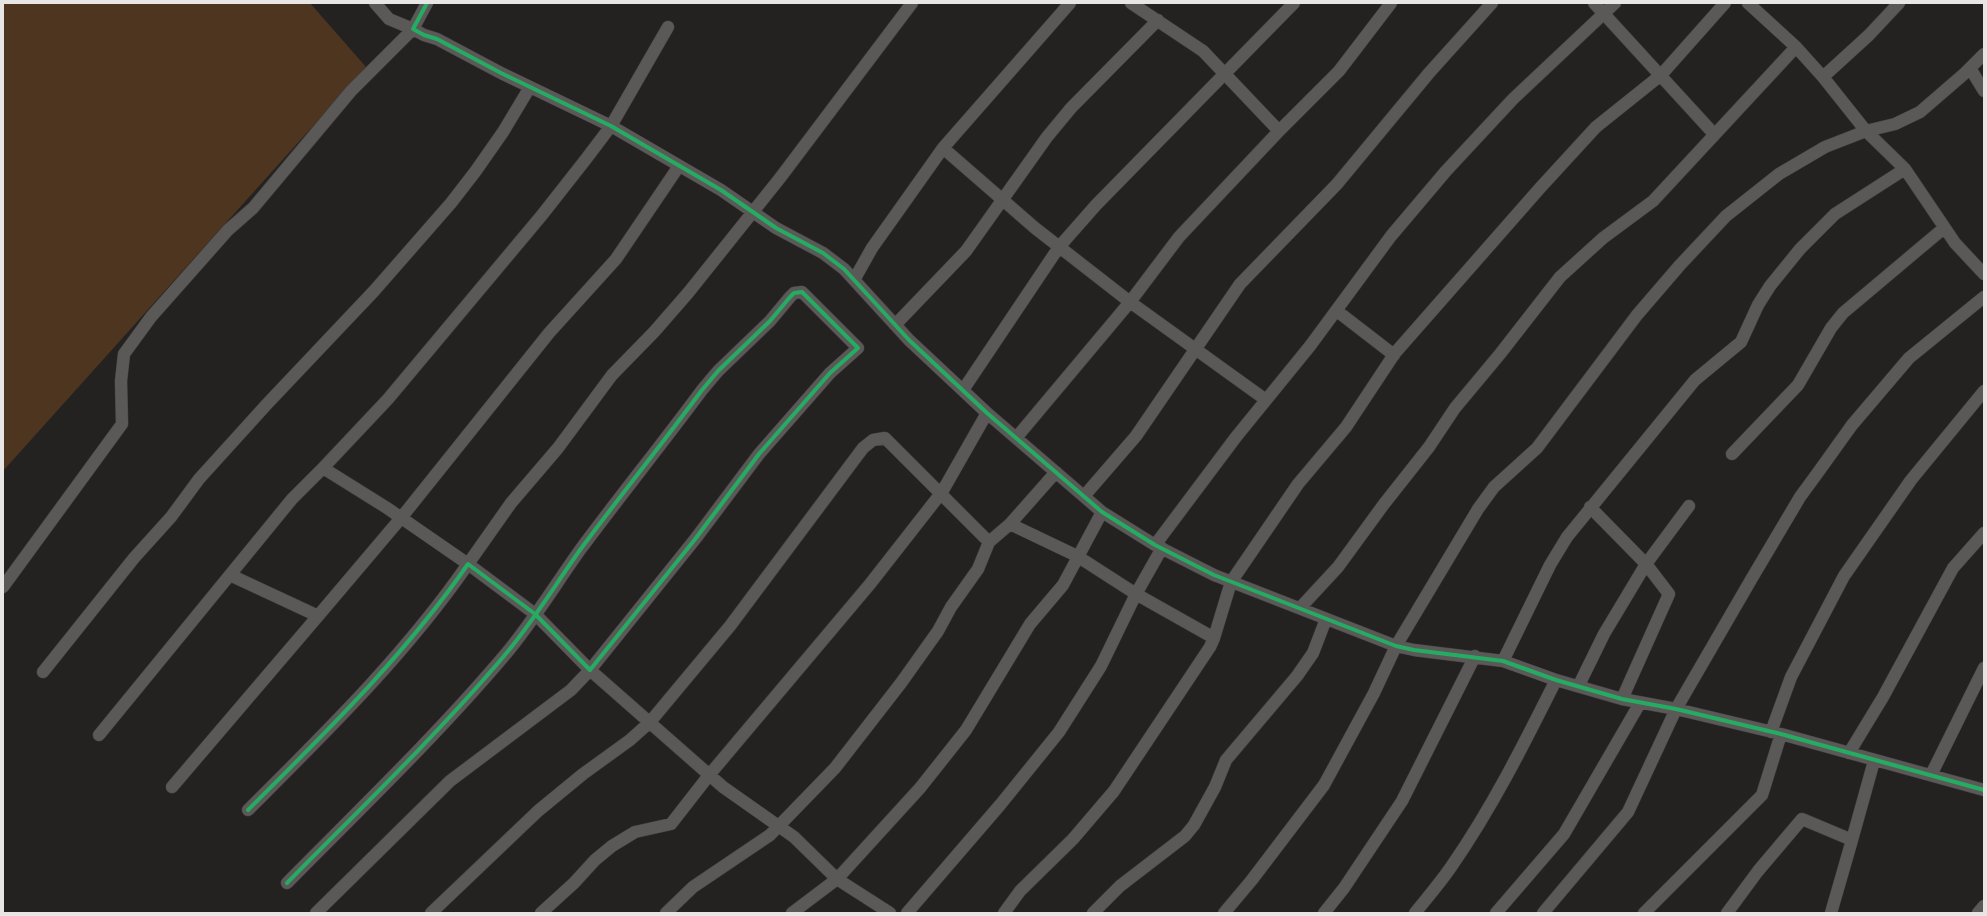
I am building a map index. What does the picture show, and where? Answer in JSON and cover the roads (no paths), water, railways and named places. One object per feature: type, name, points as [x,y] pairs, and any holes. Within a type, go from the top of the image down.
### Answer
[{"type":"street","points":[[375,3],[389,19],[424,35],[437,39],[530,87],[611,126],[721,190],[776,228],[824,253],[854,280],[909,340],[987,413],[1102,512],[1158,546],[1231,582],[1396,646],[1414,650],[1503,660],[1556,680],[1579,685],[1622,699],[1676,709],[1776,733],[1874,761],[1932,774],[1984,790]]},
{"type":"street","points":[[3,587],[122,424],[121,381],[124,354],[151,316],[228,230],[253,208],[351,92],[413,30],[427,3]]},
{"type":"street","points":[[248,810],[380,675],[433,613],[511,503],[558,448],[612,375],[654,332],[688,293],[865,67],[912,3]]},
{"type":"street","points":[[854,280],[872,248],[943,148],[1070,3]]},
{"type":"street","points":[[1132,3],[1203,51],[1279,130]]},
{"type":"street","points":[[963,390],[1059,247],[1096,205],[1294,3]]},
{"type":"street","points":[[1016,438],[1130,302],[1179,237],[1279,130],[1339,71],[1391,3]]},
{"type":"street","points":[[1085,496],[1136,436],[1240,284],[1337,184],[1429,73],[1492,3]]},
{"type":"street","points":[[1594,3],[1714,134]]},
{"type":"street","points":[[907,913],[1000,806],[1059,732],[1101,666],[1158,546],[1266,400],[1337,311],[1392,236],[1446,171],[1513,99],[1615,3]]},
{"type":"street","points":[[1004,913],[1020,891],[1077,834],[1114,791],[1214,638],[1231,582],[1298,484],[1346,427],[1394,355],[1524,206],[1596,127],[1661,75],[1725,3]]},
{"type":"street","points":[[1748,3],[1796,47],[1823,77],[1866,131],[1905,169],[1955,243],[1984,274]]},
{"type":"street","points":[[1823,77],[1870,35],[1899,3]]},
{"type":"street","points":[[895,325],[966,251],[1047,137],[1071,108],[1158,20]]},
{"type":"street","points":[[99,734],[292,499],[388,400],[542,215],[611,126],[668,28]]},
{"type":"street","points":[[1300,608],[1338,566],[1384,504],[1430,447],[1455,408],[1500,354],[1560,277],[1603,238],[1653,201],[1796,47]]},
{"type":"street","points":[[1224,913],[1251,881],[1324,785],[1374,693],[1396,646],[1478,509],[1490,493],[1537,448],[1638,315],[1680,265],[1726,216],[1779,174],[1825,147],[1866,131],[1895,124],[1920,112],[1984,54]]},
{"type":"street","points":[[1970,68],[1984,92]]},
{"type":"street","points":[[43,672],[134,558],[171,517],[199,479],[267,404],[374,291],[451,203],[476,172],[503,132],[530,87]]},
{"type":"street","points":[[943,148],[1001,200],[1059,247],[1130,302],[1266,400]]},
{"type":"street","points":[[172,787],[401,518],[549,333],[616,260],[679,166]]},
{"type":"street","points":[[1503,660],[1550,565],[1566,537],[1695,380],[1741,342],[1758,305],[1770,286],[1820,227],[1835,214],[1905,169]]},
{"type":"street","points":[[1732,454],[1798,385],[1831,328],[1843,313],[1944,228]]},
{"type":"street","points":[[287,884],[453,712],[505,655],[579,552],[702,390],[718,371],[770,321],[794,293],[802,292],[858,348],[830,373],[759,454],[696,538],[590,670],[571,690],[450,781],[316,913]]},
{"type":"street","points":[[1543,913],[1628,812],[1676,709],[1800,497],[1852,425],[1909,358],[1984,297]]},
{"type":"street","points":[[1337,311],[1394,355]]},
{"type":"street","points":[[1644,913],[1762,795],[1776,733],[1791,678],[1844,576],[1911,480],[1984,391]]},
{"type":"street","points":[[541,913],[574,884],[595,860],[612,846],[635,832],[669,826],[710,774],[870,584],[942,492],[987,413]]},
{"type":"street","points":[[431,913],[538,811],[583,774],[630,740],[650,722],[730,626],[863,448],[873,440],[885,438],[942,492],[990,542]]},
{"type":"street","points":[[323,468],[401,518],[468,564],[535,614],[590,670],[723,787],[794,837],[837,879],[890,913]]},
{"type":"street","points":[[666,913],[693,887],[758,845],[835,768],[901,683],[938,630],[951,607],[978,570],[990,542],[1010,524],[1056,472]]},
{"type":"street","points":[[1579,685],[1604,634],[1646,564],[1690,506]]},
{"type":"street","points":[[1590,507],[1646,564],[1669,594],[1622,699]]},
{"type":"street","points":[[792,913],[837,879],[920,788],[966,730],[1030,624],[1062,585],[1102,512]]},
{"type":"street","points":[[1010,524],[1077,556],[1136,594],[1214,638]]},
{"type":"street","points":[[1849,753],[1883,697],[1953,568],[1984,533]]},
{"type":"street","points":[[230,574],[318,616]]},
{"type":"street","points":[[1093,913],[1120,886],[1185,836],[1194,825],[1215,787],[1226,760],[1297,676],[1313,653],[1326,619]]},
{"type":"street","points":[[1324,913],[1344,888],[1402,802],[1475,656]]},
{"type":"street","points":[[1932,774],[1984,668]]},
{"type":"street","points":[[1415,913],[1451,866],[1489,806],[1518,755],[1556,680]]},
{"type":"street","points":[[1496,913],[1564,834],[1640,703]]},
{"type":"street","points":[[1831,913],[1874,761]]},
{"type":"street","points":[[1727,913],[1758,871],[1802,819],[1852,840]]},
{"type":"street","points":[[1978,913],[1984,906]]}]
